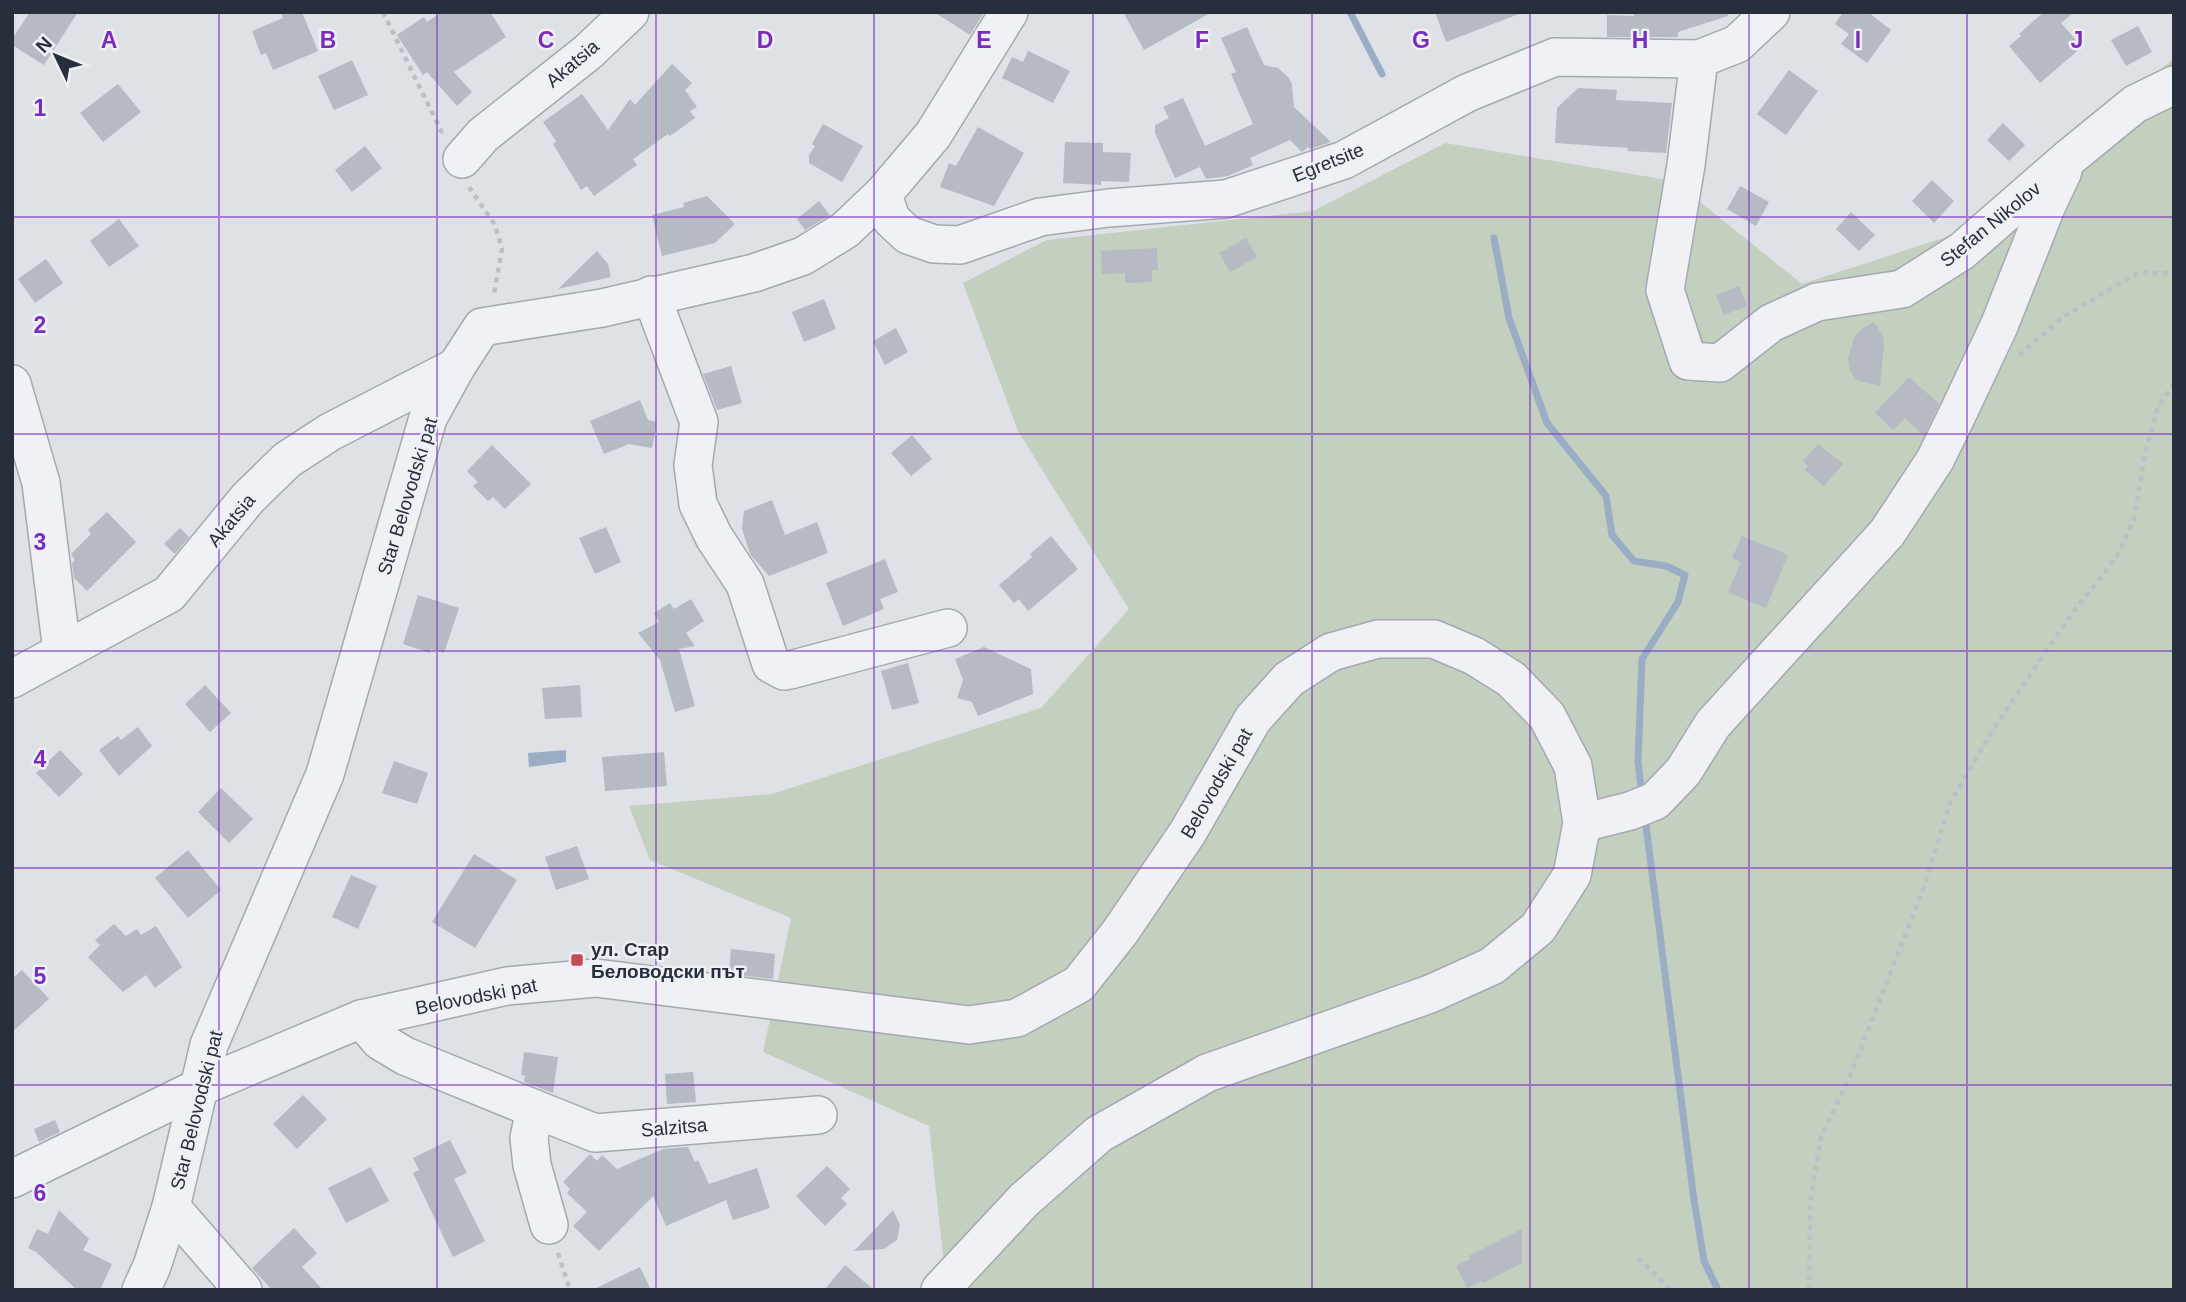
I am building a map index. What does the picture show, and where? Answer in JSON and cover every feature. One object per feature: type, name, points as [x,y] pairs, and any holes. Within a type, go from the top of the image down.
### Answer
[{"type":"street","name":"Akatsia","points":[[462,159],[483,135],[588,52],[630,12]]},
{"type":"street","points":[[482,327],[602,308],[754,273],[803,256],[845,230],[883,194],[933,135],[1009,12]]},
{"type":"street","name":"Egretsite","points":[[883,194],[891,219],[908,235],[934,244],[960,245],[1040,217],[1109,208],[1226,199],[1344,160],[1467,93],[1555,57],[1699,59],[1737,44],[1772,12]]},
{"type":"street","name":"Stefan Nikolov","points":[[1699,59],[1686,165],[1665,290],[1688,360],[1720,363],[1771,323],[1817,302],[1902,289],[1962,251],[2135,104],[2174,85]]},
{"type":"street","points":[[1582,823],[1643,806],[1683,772],[1713,724],[1887,533],[1936,460],[1999,326],[2047,205],[2070,157]]},
{"type":"street","points":[[651,295],[699,422],[693,465],[698,504],[713,537],[745,584],[771,664],[783,671],[790,670],[948,628]]},
{"type":"street","name":"Star Belovodski pat","points":[[141,1290],[152,1266],[171,1207],[209,1045],[325,774],[428,418],[482,327]]},
{"type":"street","name":"Akatsia","points":[[12,679],[169,594],[248,498],[287,460],[330,432],[456,367]]},
{"type":"street","points":[[12,384],[41,483],[62,651]]},
{"type":"street","name":"Belovodski pat","points":[[12,1178],[200,1087],[361,1019],[507,986],[596,978],[969,1025],[1017,1018],[1079,984],[1120,932],[1188,832],[1253,719],[1289,679],[1331,652],[1378,639],[1434,639],[1474,656],[1511,679],[1547,716],[1573,766],[1582,823],[1572,875],[1538,928],[1492,966],[1430,994],[1207,1073],[1099,1134],[1024,1200],[940,1290]]},
{"type":"street","name":"Salzitsa","points":[[361,1019],[380,1041],[405,1056],[595,1133],[818,1115]]},
{"type":"street","points":[[535,1109],[529,1138],[532,1165],[549,1225]]},
{"type":"street","points":[[171,1207],[243,1290]]},
{"type":"path","points":[[383,12],[446,141],[462,159],[467,185],[495,225],[502,249],[493,300],[482,327]]},
{"type":"path","points":[[2018,357],[2063,317],[2138,274],[2174,273]]},
{"type":"path","points":[[1802,1290],[1809,1287],[1810,1204],[1821,1137],[1851,1074],[1924,887],[1950,803],[1994,728],[2068,619],[2117,556],[2134,519],[2145,453],[2158,407],[2174,383]]},
{"type":"path","points":[[549,1225],[570,1290]]},
{"type":"path","points":[[1639,1258],[1671,1290]]},
{"type":"green space","points":[[2174,58],[2174,1290],[940,1290],[946,1283],[929,1126],[763,1052],[791,918],[650,860],[629,806],[772,794],[1041,708],[1129,609],[1018,431],[963,283],[1047,240],[1313,211],[1445,143],[1674,181],[1802,284],[1983,225]]},
{"type":"water","points":[[566,750],[566,762],[529,767],[528,753]]},
{"type":"building","points":[[30,12],[78,12],[44,65],[12,45],[12,39]]},
{"type":"building","points":[[281,12],[302,12],[318,51],[273,70],[266,53],[261,55],[252,31],[283,18]]},
{"type":"building","points":[[442,12],[490,12],[506,37],[454,72],[472,92],[457,106],[427,72],[423,75],[397,35],[424,17],[427,22]]},
{"type":"building","points":[[934,12],[984,12],[970,35]]},
{"type":"building","points":[[1123,12],[1212,12],[1144,50]]},
{"type":"building","points":[[1435,12],[1519,12],[1519,14],[1446,42]]},
{"type":"building","points":[[1634,12],[1727,12],[1728,16],[1678,32],[1678,37],[1607,37],[1607,15],[1634,16]]},
{"type":"building","points":[[1843,12],[1868,12],[1891,30],[1867,63],[1841,44],[1849,34],[1835,24]]},
{"type":"building","points":[[2044,12],[2074,12],[2061,23],[2082,47],[2040,83],[2009,46]]},
{"type":"building","points":[[2138,26],[2152,52],[2126,66],[2111,40]]},
{"type":"building","points":[[1247,27],[1264,65],[1278,68],[1289,78],[1294,107],[1331,142],[1310,149],[1308,147],[1302,152],[1290,140],[1250,158],[1253,165],[1228,176],[1206,179],[1200,167],[1175,178],[1155,133],[1155,125],[1169,118],[1163,107],[1183,98],[1205,146],[1253,124],[1231,74],[1236,72],[1221,38]]},
{"type":"building","points":[[1028,51],[1070,71],[1053,103],[1002,78],[1012,57],[1023,62]]},
{"type":"building","points":[[352,60],[368,95],[334,110],[318,76]]},
{"type":"building","points":[[672,64],[692,83],[685,90],[697,107],[690,111],[695,118],[633,159],[637,165],[594,196],[587,186],[581,190],[543,122],[582,94],[608,130],[630,99],[635,105]]},
{"type":"building","points":[[1789,70],[1818,91],[1786,135],[1757,114]]},
{"type":"building","points":[[118,84],[141,112],[103,142],[80,113]]},
{"type":"building","points":[[1578,88],[1617,90],[1616,100],[1672,103],[1666,153],[1555,143],[1557,108]]},
{"type":"building","points":[[2003,123],[2025,145],[2009,161],[1987,140]]},
{"type":"building","points":[[823,124],[863,146],[842,182],[809,163],[809,155],[815,146],[812,144]]},
{"type":"building","points":[[978,127],[1024,153],[994,206],[940,187],[949,163],[956,166]]},
{"type":"building","points":[[1065,142],[1103,143],[1103,152],[1131,153],[1129,182],[1101,181],[1101,185],[1063,183]]},
{"type":"building","points":[[365,146],[382,168],[352,192],[335,170]]},
{"type":"building","points":[[1932,180],[1954,201],[1934,223],[1912,201]]},
{"type":"building","points":[[1740,186],[1769,202],[1756,226],[1727,209]]},
{"type":"building","points":[[707,196],[735,224],[715,243],[662,256],[652,215],[684,207],[683,203]]},
{"type":"building","points":[[819,201],[830,215],[805,230],[797,219]]},
{"type":"building","points":[[1851,212],[1875,235],[1859,251],[1836,229]]},
{"type":"building","points":[[119,219],[139,246],[109,267],[90,241]]},
{"type":"building","points":[[1246,238],[1257,257],[1230,272],[1219,253]]},
{"type":"building","points":[[1157,248],[1158,270],[1152,270],[1152,282],[1125,283],[1125,273],[1102,274],[1101,251]]},
{"type":"building","points":[[597,251],[608,264],[611,277],[558,289]]},
{"type":"building","points":[[46,259],[63,283],[35,303],[18,279]]},
{"type":"building","points":[[1739,286],[1747,306],[1724,315],[1716,295]]},
{"type":"building","points":[[824,299],[836,329],[804,342],[792,312]]},
{"type":"building","points":[[1874,322],[1882,334],[1884,345],[1880,386],[1856,380],[1848,359],[1854,338]]},
{"type":"building","points":[[896,328],[908,352],[885,365],[873,341]]},
{"type":"building","points":[[731,366],[742,403],[717,410],[703,374]]},
{"type":"building","points":[[1909,377],[1939,404],[1924,436],[1905,418],[1893,430],[1875,413]]},
{"type":"building","points":[[640,400],[648,420],[657,422],[652,448],[629,444],[604,454],[590,421]]},
{"type":"building","points":[[912,435],[932,459],[911,476],[891,453]]},
{"type":"building","points":[[1818,444],[1843,464],[1824,486],[1805,470],[1808,466],[1803,461]]},
{"type":"building","points":[[492,445],[531,484],[505,509],[493,497],[488,501],[473,486],[478,482],[467,471]]},
{"type":"building","points":[[772,500],[785,535],[817,522],[828,553],[769,576],[750,554],[742,529],[744,511]]},
{"type":"building","points":[[107,512],[136,542],[87,591],[74,578],[72,563],[75,560],[71,554],[91,534],[88,530]]},
{"type":"building","points":[[606,527],[621,562],[595,574],[579,538]]},
{"type":"building","points":[[180,528],[189,537],[175,554],[164,544]]},
{"type":"building","points":[[1051,536],[1078,569],[1028,611],[1019,599],[1014,603],[999,585],[1032,557],[1030,554]]},
{"type":"building","points":[[1742,536],[1788,555],[1766,608],[1728,592],[1741,562],[1732,558]]},
{"type":"building","points":[[885,559],[898,592],[880,599],[884,609],[843,626],[826,583]]},
{"type":"building","points":[[418,595],[459,608],[444,653],[431,649],[430,653],[403,644]]},
{"type":"building","points":[[691,599],[704,621],[686,633],[695,646],[679,649],[695,706],[675,712],[660,660],[638,633],[659,622],[654,613],[670,603],[674,609]]},
{"type":"building","points":[[984,647],[1031,669],[1033,694],[978,716],[972,702],[957,698],[963,680],[955,659]]},
{"type":"building","points":[[908,663],[919,703],[892,710],[881,671]]},
{"type":"building","points":[[205,685],[231,713],[210,732],[185,704]]},
{"type":"building","points":[[580,685],[582,717],[545,719],[542,688]]},
{"type":"building","points":[[138,727],[152,746],[119,776],[99,750],[118,736],[121,740]]},
{"type":"building","points":[[60,750],[83,774],[59,797],[36,773]]},
{"type":"building","points":[[664,752],[667,786],[605,791],[602,757]]},
{"type":"building","points":[[394,761],[428,773],[417,804],[382,793]]},
{"type":"building","points":[[221,788],[253,819],[229,843],[198,812]]},
{"type":"building","points":[[577,846],[589,879],[556,890],[545,857]]},
{"type":"building","points":[[188,850],[221,890],[188,918],[155,878]]},
{"type":"building","points":[[474,854],[517,880],[475,948],[432,922]]},
{"type":"building","points":[[351,875],[377,886],[358,929],[332,917]]},
{"type":"building","points":[[114,924],[126,936],[137,929],[141,935],[156,926],[182,967],[155,988],[146,975],[123,992],[88,957],[100,945],[95,940]]},
{"type":"building","points":[[731,949],[775,954],[773,979],[729,974]]},
{"type":"building","points":[[22,970],[49,999],[12,1032],[12,979]]},
{"type":"building","points":[[524,1052],[558,1057],[553,1093],[524,1082],[525,1076],[521,1075]]},
{"type":"building","points":[[693,1072],[696,1102],[667,1104],[665,1074]]},
{"type":"building","points":[[303,1095],[327,1119],[297,1149],[273,1124]]},
{"type":"building","points":[[55,1120],[60,1132],[39,1142],[34,1129]]},
{"type":"building","points":[[450,1140],[467,1173],[454,1179],[485,1241],[453,1257],[413,1173],[419,1170],[413,1158]]},
{"type":"building","points":[[688,1147],[695,1162],[698,1160],[709,1184],[757,1168],[770,1208],[733,1220],[726,1200],[666,1226],[653,1196],[599,1251],[573,1226],[587,1212],[567,1193],[570,1189],[563,1182],[590,1154],[597,1161],[602,1155],[617,1169],[663,1149]]},
{"type":"building","points":[[827,1166],[850,1189],[841,1198],[847,1204],[825,1226],[796,1196]]},
{"type":"building","points":[[371,1167],[389,1201],[346,1223],[328,1188]]},
{"type":"building","points":[[59,1210],[89,1239],[83,1250],[112,1264],[100,1290],[77,1290],[36,1252],[28,1248],[37,1229],[48,1234]]},
{"type":"building","points":[[893,1210],[900,1225],[897,1240],[884,1249],[854,1251]]},
{"type":"building","points":[[294,1228],[317,1253],[302,1267],[323,1290],[272,1290],[252,1268]]},
{"type":"building","points":[[1522,1229],[1522,1263],[1467,1288],[1456,1266],[1470,1259],[1469,1256]]},
{"type":"building","points":[[845,1265],[874,1290],[824,1290]]},
{"type":"building","points":[[640,1267],[651,1290],[592,1290]]},
{"type":"waterway","points":[[1350,12],[1382,74]]},
{"type":"waterway","points":[[1494,238],[1509,318],[1547,423],[1606,496],[1612,535],[1634,561],[1666,566],[1685,575],[1678,602],[1642,659],[1638,761],[1642,796]]},
{"type":"waterway","points":[[1645,818],[1694,1200],[1704,1261],[1718,1290]]},
{"type":"place","name":"ул. Стар Беловодски път","points":[[577,960]]}]
